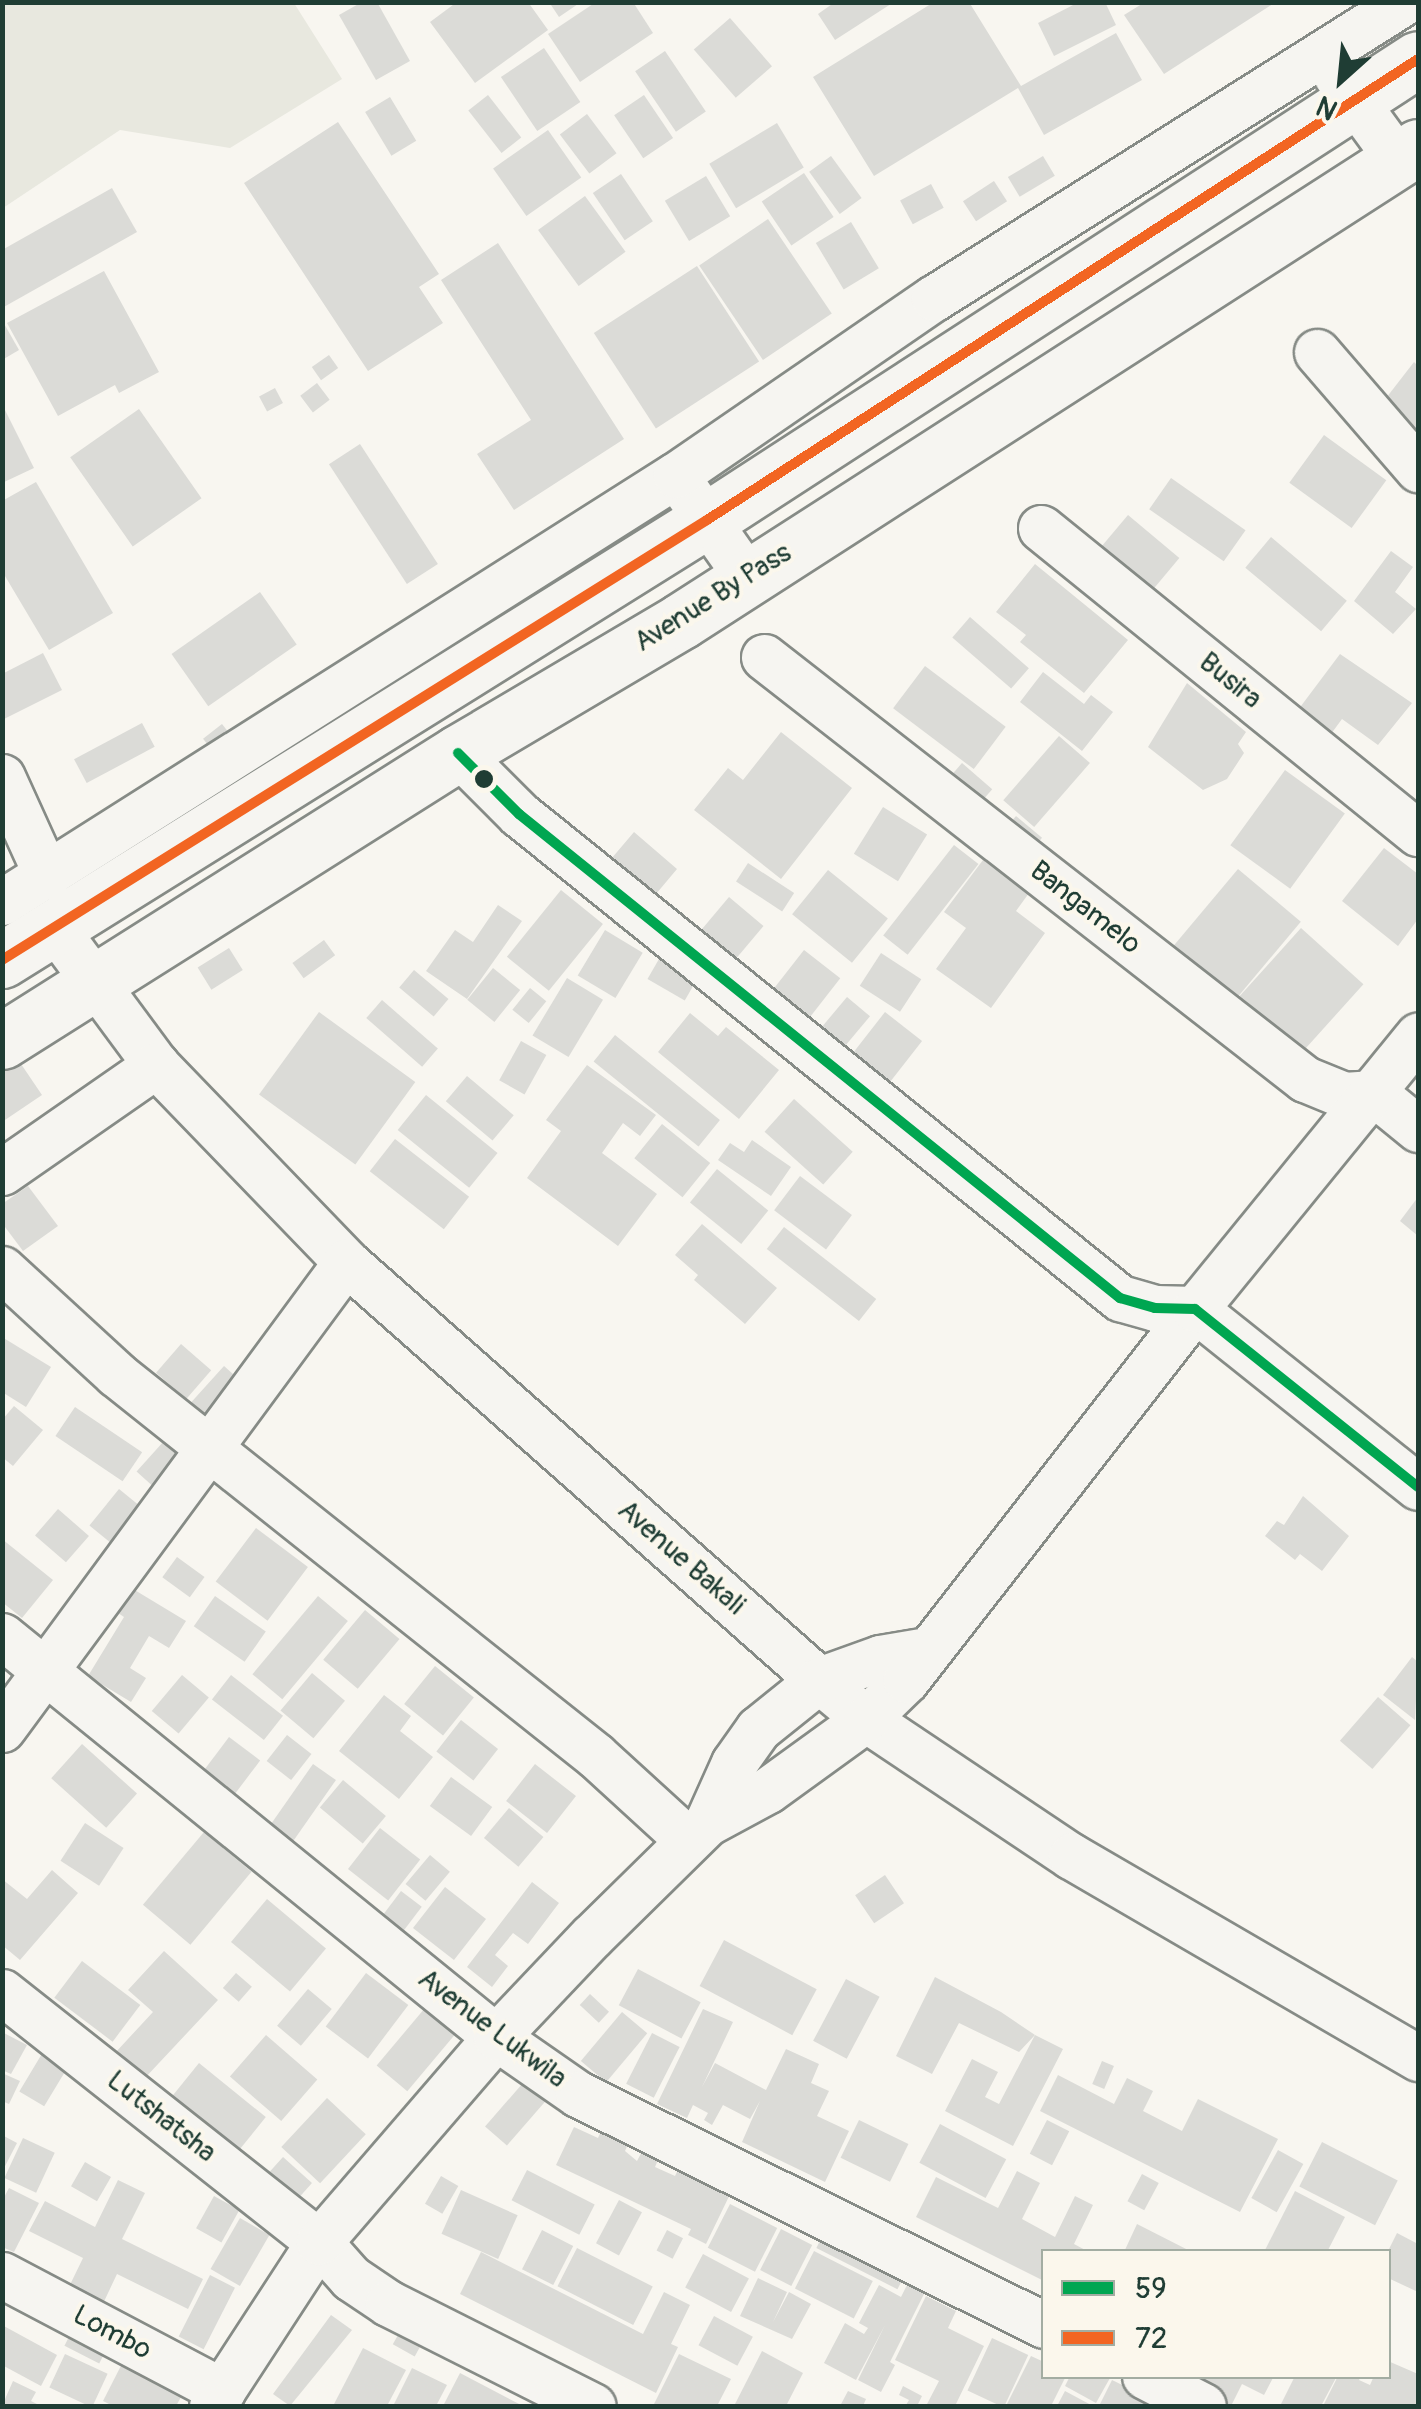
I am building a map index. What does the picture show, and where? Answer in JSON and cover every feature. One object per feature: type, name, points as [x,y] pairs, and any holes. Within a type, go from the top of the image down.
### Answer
[{"type":"highway","points":[[2,960],[50,902],[706,520],[1418,60]]},
{"type":"highway","name":"Avenue By Pass","points":[[2,1041],[458,754],[747,578],[1408,153]]},
{"type":"street","points":[[2,902],[50,902],[124,820],[676,475],[934,298],[1324,57],[1404,2]]},
{"type":"street","points":[[1324,57],[1356,103],[1408,153]]},
{"type":"street","points":[[1317,352],[1418,469]]},
{"type":"street","points":[[676,475],[747,578]]},
{"type":"street","name":"Busira","points":[[1041,528],[1418,834]]},
{"type":"street","name":"Bangamelo","points":[[764,657],[1305,1079],[1344,1095],[1374,1093]]},
{"type":"street","points":[[458,754],[519,814],[1120,1298],[1155,1308],[1194,1309],[1418,1487]]},
{"type":"street","name":"Avenue Bakali","points":[[2,777],[50,902],[156,1065],[346,1262],[866,1719],[1072,1856],[1412,2042]]},
{"type":"street","points":[[217,2399],[318,2242],[496,2037],[697,1832],[768,1790],[866,1719],[906,1680],[1194,1309],[1418,1036]]},
{"type":"street","points":[[2,1172],[156,1065]]},
{"type":"street","points":[[1374,1093],[1418,1129]]},
{"type":"street","points":[[2,1729],[48,1672],[346,1262]]},
{"type":"street","points":[[2,1270],[209,1450],[697,1832]]},
{"type":"street","name":"Avenue Lukwila","points":[[2,1636],[496,2037],[578,2094],[1041,2323]]},
{"type":"street","points":[[697,1832],[734,1763],[758,1729],[819,1680],[880,1658],[927,1650]]},
{"type":"street","name":"Lutshatsha","points":[[2,1992],[318,2242],[352,2278],[388,2303],[593,2406]]},
{"type":"street","name":"Lombo","points":[[2,2275],[217,2399]]},
{"type":"street","points":[[1151,2379],[1203,2406]]},
{"type":"shaded area","points":[[3,2],[294,3],[342,79],[230,148],[120,130],[3,208]]},
{"type":"building","points":[[362,2],[377,2],[410,61],[376,80],[339,15]]},
{"type":"building","points":[[457,2],[528,2],[548,30],[475,83],[430,22]]},
{"type":"building","points":[[549,2],[581,2],[559,17]]},
{"type":"building","points":[[596,2],[633,2],[653,33],[580,82],[548,34]]},
{"type":"building","points":[[835,2],[894,2],[835,40],[818,14]]},
{"type":"building","points":[[934,2],[969,2],[1021,86],[1116,33],[1142,80],[1044,135],[1018,88],[874,176],[813,77]]},
{"type":"building","points":[[1079,2],[1105,2],[1116,25],[1054,56],[1038,23]]},
{"type":"building","points":[[1145,2],[1276,2],[1164,74],[1124,15]]},
{"type":"building","points":[[730,18],[772,66],[736,98],[694,49]]},
{"type":"building","points":[[544,48],[580,102],[537,131],[501,77]]},
{"type":"building","points":[[665,51],[706,112],[676,132],[635,71]]},
{"type":"building","points":[[488,95],[521,138],[502,153],[468,110]]},
{"type":"building","points":[[644,95],[673,138],[643,158],[614,115]]},
{"type":"building","points":[[390,97],[416,141],[391,156],[365,112]]},
{"type":"building","points":[[587,114],[616,153],[589,174],[560,134]]},
{"type":"building","points":[[338,122],[439,274],[419,287],[443,323],[368,371],[244,183]]},
{"type":"building","points":[[777,123],[804,168],[736,208],[709,164]]},
{"type":"building","points":[[548,130],[581,178],[526,216],[493,168]]},
{"type":"building","points":[[831,156],[862,198],[840,214],[809,172]]},
{"type":"building","points":[[1043,156],[1055,176],[1020,197],[1008,177]]},
{"type":"building","points":[[804,173],[834,217],[791,245],[762,202]]},
{"type":"building","points":[[621,174],[653,221],[625,240],[593,193]]},
{"type":"building","points":[[706,176],[730,216],[689,241],[665,201]]},
{"type":"building","points":[[994,181],[1007,201],[976,221],[963,201]]},
{"type":"building","points":[[931,184],[944,208],[913,224],[900,200]]},
{"type":"building","points":[[112,188],[137,232],[2,308],[2,250]]},
{"type":"building","points":[[585,196],[626,252],[579,286],[538,230]]},
{"type":"building","points":[[768,219],[832,314],[763,360],[699,265]]},
{"type":"building","points":[[851,222],[879,268],[844,289],[816,243]]},
{"type":"building","points":[[498,243],[624,439],[514,510],[477,454],[531,420],[441,280]]},
{"type":"building","points":[[697,266],[759,362],[656,429],[594,333]]},
{"type":"building","points":[[104,271],[159,372],[119,393],[115,385],[58,416],[7,323]]},
{"type":"building","points":[[2,320],[19,350],[2,360]]},
{"type":"building","points":[[329,355],[338,368],[321,380],[312,367]]},
{"type":"building","points":[[1414,362],[1418,366],[1418,430],[1383,402]]},
{"type":"building","points":[[317,383],[330,400],[313,412],[300,396]]},
{"type":"building","points":[[275,388],[283,403],[267,411],[259,396]]},
{"type":"building","points":[[2,404],[34,468],[2,483]]},
{"type":"building","points":[[139,409],[202,498],[133,546],[70,457]]},
{"type":"building","points":[[1324,435],[1386,480],[1352,528],[1289,483]]},
{"type":"building","points":[[360,444],[438,564],[407,584],[329,464]]},
{"type":"building","points":[[1171,478],[1246,530],[1224,561],[1149,509]]},
{"type":"building","points":[[36,482],[113,613],[49,650],[2,571],[2,501]]},
{"type":"building","points":[[1128,515],[1179,558],[1146,598],[1095,555]]},
{"type":"building","points":[[1271,537],[1347,601],[1321,631],[1245,568]]},
{"type":"building","points":[[1391,551],[1413,567],[1395,592],[1416,609],[1393,634],[1354,601]]},
{"type":"building","points":[[1035,564],[1128,640],[1084,693],[1020,642],[1026,635],[996,612]]},
{"type":"building","points":[[260,592],[297,644],[208,706],[172,654]]},
{"type":"building","points":[[970,617],[1029,668],[1011,689],[952,637]]},
{"type":"building","points":[[43,653],[62,690],[4,719],[2,674]]},
{"type":"building","points":[[1340,654],[1412,703],[1378,745],[1342,719],[1328,738],[1295,714]]},
{"type":"building","points":[[925,666],[1006,727],[974,769],[893,708]]},
{"type":"building","points":[[1043,672],[1084,704],[1091,695],[1113,712],[1082,751],[1020,702]]},
{"type":"building","points":[[1187,683],[1246,732],[1238,744],[1244,753],[1227,779],[1203,790],[1148,747]]},
{"type":"building","points":[[142,723],[155,747],[87,783],[74,759]]},
{"type":"building","points":[[222,724],[236,742],[217,757],[203,739]]},
{"type":"building","points":[[781,732],[852,788],[781,879],[694,810],[728,768],[743,780]]},
{"type":"building","points":[[1059,736],[1090,763],[1034,827],[1003,800]]},
{"type":"building","points":[[962,763],[992,789],[970,815],[940,789]]},
{"type":"building","points":[[1285,770],[1345,813],[1290,889],[1230,845]]},
{"type":"building","points":[[883,807],[927,835],[898,881],[854,854]]},
{"type":"building","points":[[1016,816],[1042,838],[1029,854],[1003,832]]},
{"type":"building","points":[[634,832],[677,869],[656,894],[651,890],[638,905],[600,872]]},
{"type":"building","points":[[954,845],[978,864],[908,955],[883,936]]},
{"type":"building","points":[[1384,848],[1418,874],[1418,919],[1398,946],[1342,901]]},
{"type":"building","points":[[983,860],[1029,893],[1016,911],[1045,933],[991,1008],[936,969],[966,928],[944,912]]},
{"type":"building","points":[[748,863],[794,893],[782,911],[736,881]]},
{"type":"building","points":[[1238,869],[1301,922],[1222,1015],[1160,962]]},
{"type":"building","points":[[828,870],[888,918],[852,963],[792,914]]},
{"type":"building","points":[[561,890],[603,924],[549,991],[507,957]]},
{"type":"building","points":[[729,897],[763,926],[730,966],[696,937]]},
{"type":"building","points":[[498,905],[522,921],[467,999],[426,971],[455,930],[473,942]]},
{"type":"building","points":[[1301,928],[1363,984],[1295,1060],[1233,1004]]},
{"type":"building","points":[[605,930],[643,953],[615,998],[578,975]]},
{"type":"building","points":[[324,940],[335,955],[304,978],[292,963]]},
{"type":"building","points":[[229,948],[243,970],[211,990],[198,968]]},
{"type":"building","points":[[804,950],[840,978],[807,1021],[771,993]]},
{"type":"building","points":[[881,953],[921,979],[900,1012],[860,986]]},
{"type":"building","points":[[659,959],[696,980],[685,1000],[648,979]]},
{"type":"building","points":[[493,968],[520,990],[494,1022],[467,1000]]},
{"type":"building","points":[[414,970],[448,999],[434,1017],[399,988]]},
{"type":"building","points":[[567,978],[603,1000],[568,1057],[532,1035]]},
{"type":"building","points":[[530,988],[546,1001],[529,1023],[512,1010]]},
{"type":"building","points":[[847,997],[870,1016],[842,1050],[819,1031]]},
{"type":"building","points":[[382,1000],[438,1049],[422,1067],[366,1018]]},
{"type":"building","points":[[319,1012],[415,1082],[355,1164],[259,1095]]},
{"type":"building","points":[[885,1012],[922,1041],[886,1087],[849,1058]]},
{"type":"building","points":[[690,1013],[718,1036],[726,1027],[779,1070],[739,1119],[658,1052]]},
{"type":"building","points":[[615,1035],[720,1120],[699,1146],[594,1061]]},
{"type":"building","points":[[521,1041],[546,1055],[525,1094],[499,1080]]},
{"type":"building","points":[[19,1061],[42,1095],[2,1122],[2,1073]]},
{"type":"building","points":[[587,1065],[656,1115],[640,1136],[623,1123],[602,1153],[657,1194],[618,1246],[527,1178],[561,1131],[546,1120]]},
{"type":"building","points":[[467,1076],[514,1115],[493,1140],[446,1101]]},
{"type":"building","points":[[426,1095],[497,1153],[469,1188],[398,1130]]},
{"type":"building","points":[[794,1099],[853,1152],[823,1185],[765,1132]]},
{"type":"building","points":[[662,1124],[710,1163],[682,1197],[634,1158]]},
{"type":"building","points":[[395,1139],[469,1197],[444,1229],[370,1171]]},
{"type":"building","points":[[752,1140],[791,1167],[771,1196],[718,1160],[730,1143],[744,1152]]},
{"type":"building","points":[[717,1169],[768,1211],[741,1244],[690,1202]]},
{"type":"building","points":[[800,1176],[852,1215],[826,1249],[774,1210]]},
{"type":"building","points":[[28,1186],[58,1226],[23,1251],[2,1223],[2,1204]]},
{"type":"building","points":[[1418,1197],[1418,1236],[1400,1221]]},
{"type":"building","points":[[702,1224],[777,1288],[745,1324],[694,1280],[698,1275],[675,1255]]},
{"type":"building","points":[[784,1227],[876,1299],[859,1321],[767,1249]]},
{"type":"building","points":[[2,1337],[51,1367],[26,1407],[2,1392]]},
{"type":"building","points":[[181,1344],[211,1370],[186,1399],[156,1373]]},
{"type":"building","points":[[224,1366],[244,1384],[207,1425],[187,1407]]},
{"type":"building","points":[[14,1406],[43,1430],[13,1466],[2,1457],[2,1420]]},
{"type":"building","points":[[75,1407],[142,1452],[123,1481],[55,1436]]},
{"type":"building","points":[[164,1441],[187,1462],[160,1492],[137,1471]]},
{"type":"building","points":[[119,1489],[144,1509],[114,1546],[89,1526]]},
{"type":"building","points":[[1303,1496],[1349,1536],[1322,1571],[1300,1554],[1295,1560],[1265,1536],[1277,1521],[1284,1525]]},
{"type":"building","points":[[58,1509],[89,1536],[66,1562],[35,1535]]},
{"type":"building","points":[[256,1528],[308,1567],[268,1621],[216,1582]]},
{"type":"building","points":[[2,1539],[53,1580],[22,1618],[2,1602]]},
{"type":"building","points":[[177,1557],[205,1577],[190,1597],[162,1577]]},
{"type":"building","points":[[133,1589],[186,1621],[169,1648],[149,1636],[130,1668],[146,1678],[131,1702],[88,1676],[124,1617],[118,1613]]},
{"type":"building","points":[[215,1596],[266,1632],[245,1662],[194,1626]]},
{"type":"building","points":[[318,1596],[348,1621],[282,1699],[252,1674]]},
{"type":"building","points":[[365,1610],[399,1639],[358,1689],[323,1660]]},
{"type":"building","points":[[1412,1657],[1418,1662],[1415,1720],[1383,1695]]},
{"type":"building","points":[[435,1666],[474,1697],[443,1736],[404,1704]]},
{"type":"building","points":[[312,1673],[345,1701],[313,1738],[281,1711]]},
{"type":"building","points":[[182,1675],[209,1697],[179,1734],[152,1711]]},
{"type":"building","points":[[231,1675],[283,1716],[264,1740],[212,1699]]},
{"type":"building","points":[[384,1695],[411,1716],[400,1731],[433,1757],[399,1799],[339,1751]]},
{"type":"building","points":[[1378,1697],[1410,1725],[1372,1769],[1340,1741]]},
{"type":"building","points":[[461,1720],[498,1749],[473,1780],[436,1752]]},
{"type":"building","points":[[287,1735],[311,1754],[291,1780],[267,1761]]},
{"type":"building","points":[[229,1737],[260,1760],[231,1800],[200,1776]]},
{"type":"building","points":[[82,1744],[137,1794],[106,1828],[51,1778]]},
{"type":"building","points":[[313,1764],[336,1780],[291,1845],[268,1829]]},
{"type":"building","points":[[535,1764],[576,1796],[547,1833],[506,1801]]},
{"type":"building","points":[[451,1777],[492,1807],[471,1836],[430,1806]]},
{"type":"building","points":[[343,1780],[386,1816],[363,1844],[320,1808]]},
{"type":"building","points":[[509,1808],[543,1837],[518,1867],[484,1838]]},
{"type":"building","points":[[85,1823],[124,1848],[99,1886],[60,1861]]},
{"type":"building","points":[[380,1828],[420,1859],[388,1900],[348,1869]]},
{"type":"building","points":[[204,1832],[251,1872],[190,1945],[143,1905]]},
{"type":"building","points":[[430,1855],[450,1872],[425,1901],[406,1884]]},
{"type":"building","points":[[52,1870],[78,1893],[20,1960],[2,1945],[2,1879],[27,1899]]},
{"type":"building","points":[[885,1875],[904,1903],[874,1923],[855,1895]]},
{"type":"building","points":[[532,1882],[559,1903],[528,1944],[513,1933],[495,1955],[508,1966],[492,1987],[467,1967]]},
{"type":"building","points":[[445,1887],[486,1919],[454,1960],[413,1928]]},
{"type":"building","points":[[401,1891],[422,1907],[398,1939],[377,1923]]},
{"type":"building","points":[[267,1899],[326,1948],[290,1991],[231,1942]]},
{"type":"building","points":[[724,1940],[817,1989],[792,2035],[700,1986]]},
{"type":"building","points":[[164,1951],[218,2000],[144,2079],[115,2053],[153,2012],[128,1990]]},
{"type":"building","points":[[82,1961],[140,2005],[113,2042],[54,1998]]},
{"type":"building","points":[[638,1969],[701,2002],[681,2039],[619,2005]]},
{"type":"building","points":[[236,1973],[252,1987],[239,2002],[223,1988]]},
{"type":"building","points":[[366,1973],[408,2005],[368,2058],[326,2027]]},
{"type":"building","points":[[935,1977],[1035,2035],[1019,2052],[959,2023],[932,2074],[896,2056]]},
{"type":"building","points":[[846,1979],[880,1997],[847,2059],[813,2041]]},
{"type":"building","points":[[308,1989],[332,2009],[301,2046],[277,2026]]},
{"type":"building","points":[[590,1994],[609,2012],[599,2023],[580,2005]]},
{"type":"building","points":[[430,2002],[461,2028],[407,2091],[377,2066]]},
{"type":"building","points":[[703,2009],[733,2022],[702,2087],[715,2063],[766,2090],[786,2049],[819,2064],[811,2083],[829,2091],[817,2116],[849,2131],[825,2182],[742,2142],[760,2101],[750,2119],[723,2105],[712,2125],[704,2120],[708,2113],[693,2105],[687,2118],[657,2104]]},
{"type":"building","points":[[622,2012],[647,2033],[606,2082],[581,2061]]},
{"type":"building","points":[[2,2032],[27,2045],[11,2074],[2,2070]]},
{"type":"building","points":[[652,2033],[680,2047],[654,2098],[626,2084]]},
{"type":"building","points":[[266,2035],[317,2080],[281,2121],[230,2077]]},
{"type":"building","points":[[1035,2035],[1063,2049],[1013,2146],[945,2111],[972,2059],[998,2072],[985,2097],[999,2104]]},
{"type":"building","points":[[43,2052],[68,2067],[44,2106],[19,2091]]},
{"type":"building","points":[[1102,2061],[1114,2066],[1104,2089],[1092,2084]]},
{"type":"building","points":[[199,2063],[266,2117],[234,2157],[167,2103]]},
{"type":"building","points":[[2,2073],[20,2081],[9,2104],[2,2101]]},
{"type":"building","points":[[1058,2075],[1114,2104],[1127,2078],[1153,2091],[1143,2111],[1182,2131],[1198,2099],[1278,2139],[1240,2212],[1040,2111]]},
{"type":"building","points":[[529,2076],[551,2095],[507,2146],[485,2127]]},
{"type":"building","points":[[327,2098],[366,2134],[320,2183],[281,2147]]},
{"type":"building","points":[[606,2120],[633,2133],[625,2151],[637,2161],[646,2144],[662,2151],[655,2167],[675,2176],[683,2159],[735,2184],[706,2244],[688,2235],[691,2229],[556,2165],[574,2127],[598,2138]]},
{"type":"building","points":[[859,2120],[908,2144],[890,2182],[841,2158]]},
{"type":"building","points":[[1047,2120],[1069,2131],[1052,2165],[1030,2154]]},
{"type":"building","points":[[940,2124],[1006,2159],[986,2198],[919,2163]]},
{"type":"building","points":[[2,2135],[17,2143],[2,2172]]},
{"type":"building","points":[[23,2138],[55,2153],[36,2193],[4,2178]]},
{"type":"building","points":[[1322,2142],[1398,2181],[1375,2225],[1299,2187]]},
{"type":"building","points":[[1278,2150],[1303,2164],[1277,2212],[1251,2198]]},
{"type":"building","points":[[283,2157],[312,2183],[293,2204],[264,2178]]},
{"type":"building","points":[[85,2162],[111,2177],[97,2201],[71,2186]]},
{"type":"building","points":[[527,2170],[595,2205],[579,2235],[512,2200]]},
{"type":"building","points":[[1017,2171],[1040,2183],[1022,2219],[1055,2237],[1075,2196],[1093,2205],[1074,2244],[1083,2249],[1041,2249],[1041,2280],[916,2217],[936,2177],[998,2208]]},
{"type":"building","points":[[1142,2174],[1159,2183],[1144,2210],[1127,2201]]},
{"type":"building","points":[[441,2176],[458,2186],[442,2214],[425,2204]]},
{"type":"building","points":[[118,2180],[145,2193],[122,2239],[203,2279],[188,2309],[117,2274],[100,2310],[66,2293],[83,2258],[29,2231],[45,2201],[95,2227]]},
{"type":"building","points":[[9,2188],[39,2203],[14,2252],[2,2247],[2,2201]]},
{"type":"building","points":[[461,2190],[518,2215],[498,2259],[441,2234]]},
{"type":"building","points":[[1295,2191],[1345,2217],[1329,2249],[1266,2249]]},
{"type":"building","points":[[214,2196],[239,2210],[221,2242],[196,2228]]},
{"type":"building","points":[[619,2200],[642,2212],[619,2255],[596,2243]]},
{"type":"building","points":[[730,2204],[777,2228],[755,2272],[708,2248]]},
{"type":"building","points":[[240,2218],[269,2235],[240,2286],[210,2269]]},
{"type":"building","points":[[1137,2224],[1186,2249],[1125,2249]]},
{"type":"building","points":[[781,2229],[812,2245],[791,2286],[760,2270]]},
{"type":"building","points":[[542,2230],[573,2246],[553,2285],[522,2269]]},
{"type":"building","points":[[667,2230],[683,2238],[673,2259],[657,2250]]},
{"type":"building","points":[[825,2231],[906,2272],[897,2289],[816,2248]]},
{"type":"building","points":[[1397,2233],[1418,2244],[1418,2292],[1391,2279],[1389,2249]]},
{"type":"building","points":[[577,2248],[653,2287],[633,2325],[557,2286]]},
{"type":"building","points":[[814,2251],[873,2281],[854,2318],[795,2288]]},
{"type":"building","points":[[481,2252],[643,2334],[664,2292],[690,2305],[671,2344],[678,2347],[656,2393],[460,2294]]},
{"type":"building","points":[[703,2254],[749,2278],[731,2312],[685,2288]]},
{"type":"building","points":[[210,2275],[235,2288],[204,2349],[179,2336]]},
{"type":"building","points":[[912,2275],[929,2284],[890,2362],[895,2365],[881,2392],[858,2380],[885,2325],[856,2380],[824,2363],[845,2323],[864,2334],[868,2328],[859,2323],[879,2285],[901,2297]]},
{"type":"building","points":[[758,2278],[787,2292],[773,2322],[789,2292],[811,2304],[792,2339],[740,2316]]},
{"type":"building","points":[[926,2296],[956,2311],[948,2328],[984,2346],[955,2406],[926,2406],[939,2381],[895,2360]]},
{"type":"building","points":[[331,2315],[352,2330],[290,2406],[273,2394]]},
{"type":"building","points":[[714,2316],[753,2337],[737,2366],[699,2345]]},
{"type":"building","points":[[2,2325],[57,2355],[41,2386],[2,2365]]},
{"type":"building","points":[[403,2326],[425,2338],[415,2356],[393,2344]]},
{"type":"building","points":[[74,2327],[109,2345],[99,2363],[64,2346]]},
{"type":"building","points":[[992,2338],[1028,2355],[1004,2406],[967,2391]]},
{"type":"building","points":[[363,2348],[406,2370],[387,2406],[333,2406]]},
{"type":"building","points":[[129,2350],[190,2381],[176,2406],[113,2406],[103,2401]]},
{"type":"building","points":[[762,2351],[803,2373],[786,2406],[734,2406]]},
{"type":"building","points":[[65,2354],[108,2374],[93,2406],[49,2388]]},
{"type":"building","points":[[679,2354],[731,2379],[717,2406],[653,2406]]},
{"type":"building","points":[[1031,2356],[1041,2361],[1041,2379],[1064,2379],[1051,2406],[1006,2406]]},
{"type":"building","points":[[1391,2362],[1418,2374],[1418,2406],[1323,2406],[1336,2379],[1360,2379],[1370,2385],[1373,2379],[1391,2379]]},
{"type":"building","points":[[412,2368],[447,2385],[436,2406],[393,2406]]},
{"type":"building","points":[[460,2373],[523,2406],[443,2406]]},
{"type":"building","points":[[1068,2379],[1109,2379],[1096,2403],[1065,2386]]},
{"type":"building","points":[[1202,2379],[1272,2379],[1264,2395],[1242,2384],[1231,2406],[1220,2406],[1194,2394]]},
{"type":"building","points":[[1294,2379],[1335,2379],[1321,2406],[1280,2406]]},
{"type":"building","points":[[1112,2380],[1155,2401],[1153,2406],[1099,2406]]},
{"type":"building","points":[[13,2381],[36,2392],[31,2401],[41,2406],[2,2406]]},
{"type":"building","points":[[903,2386],[922,2396],[917,2406],[906,2405],[909,2400],[899,2395]]},
{"type":"building","points":[[848,2391],[866,2399],[863,2406],[840,2406]]},
{"type":"building","points":[[1065,2391],[1093,2406],[1057,2406]]},
{"type":"transit line","name":"72","points":[[2,960],[707,520],[1418,59]]},
{"type":"transit line","name":"59","points":[[458,753],[519,814],[1120,1298],[1155,1308],[1195,1309],[1418,1487]]}]
